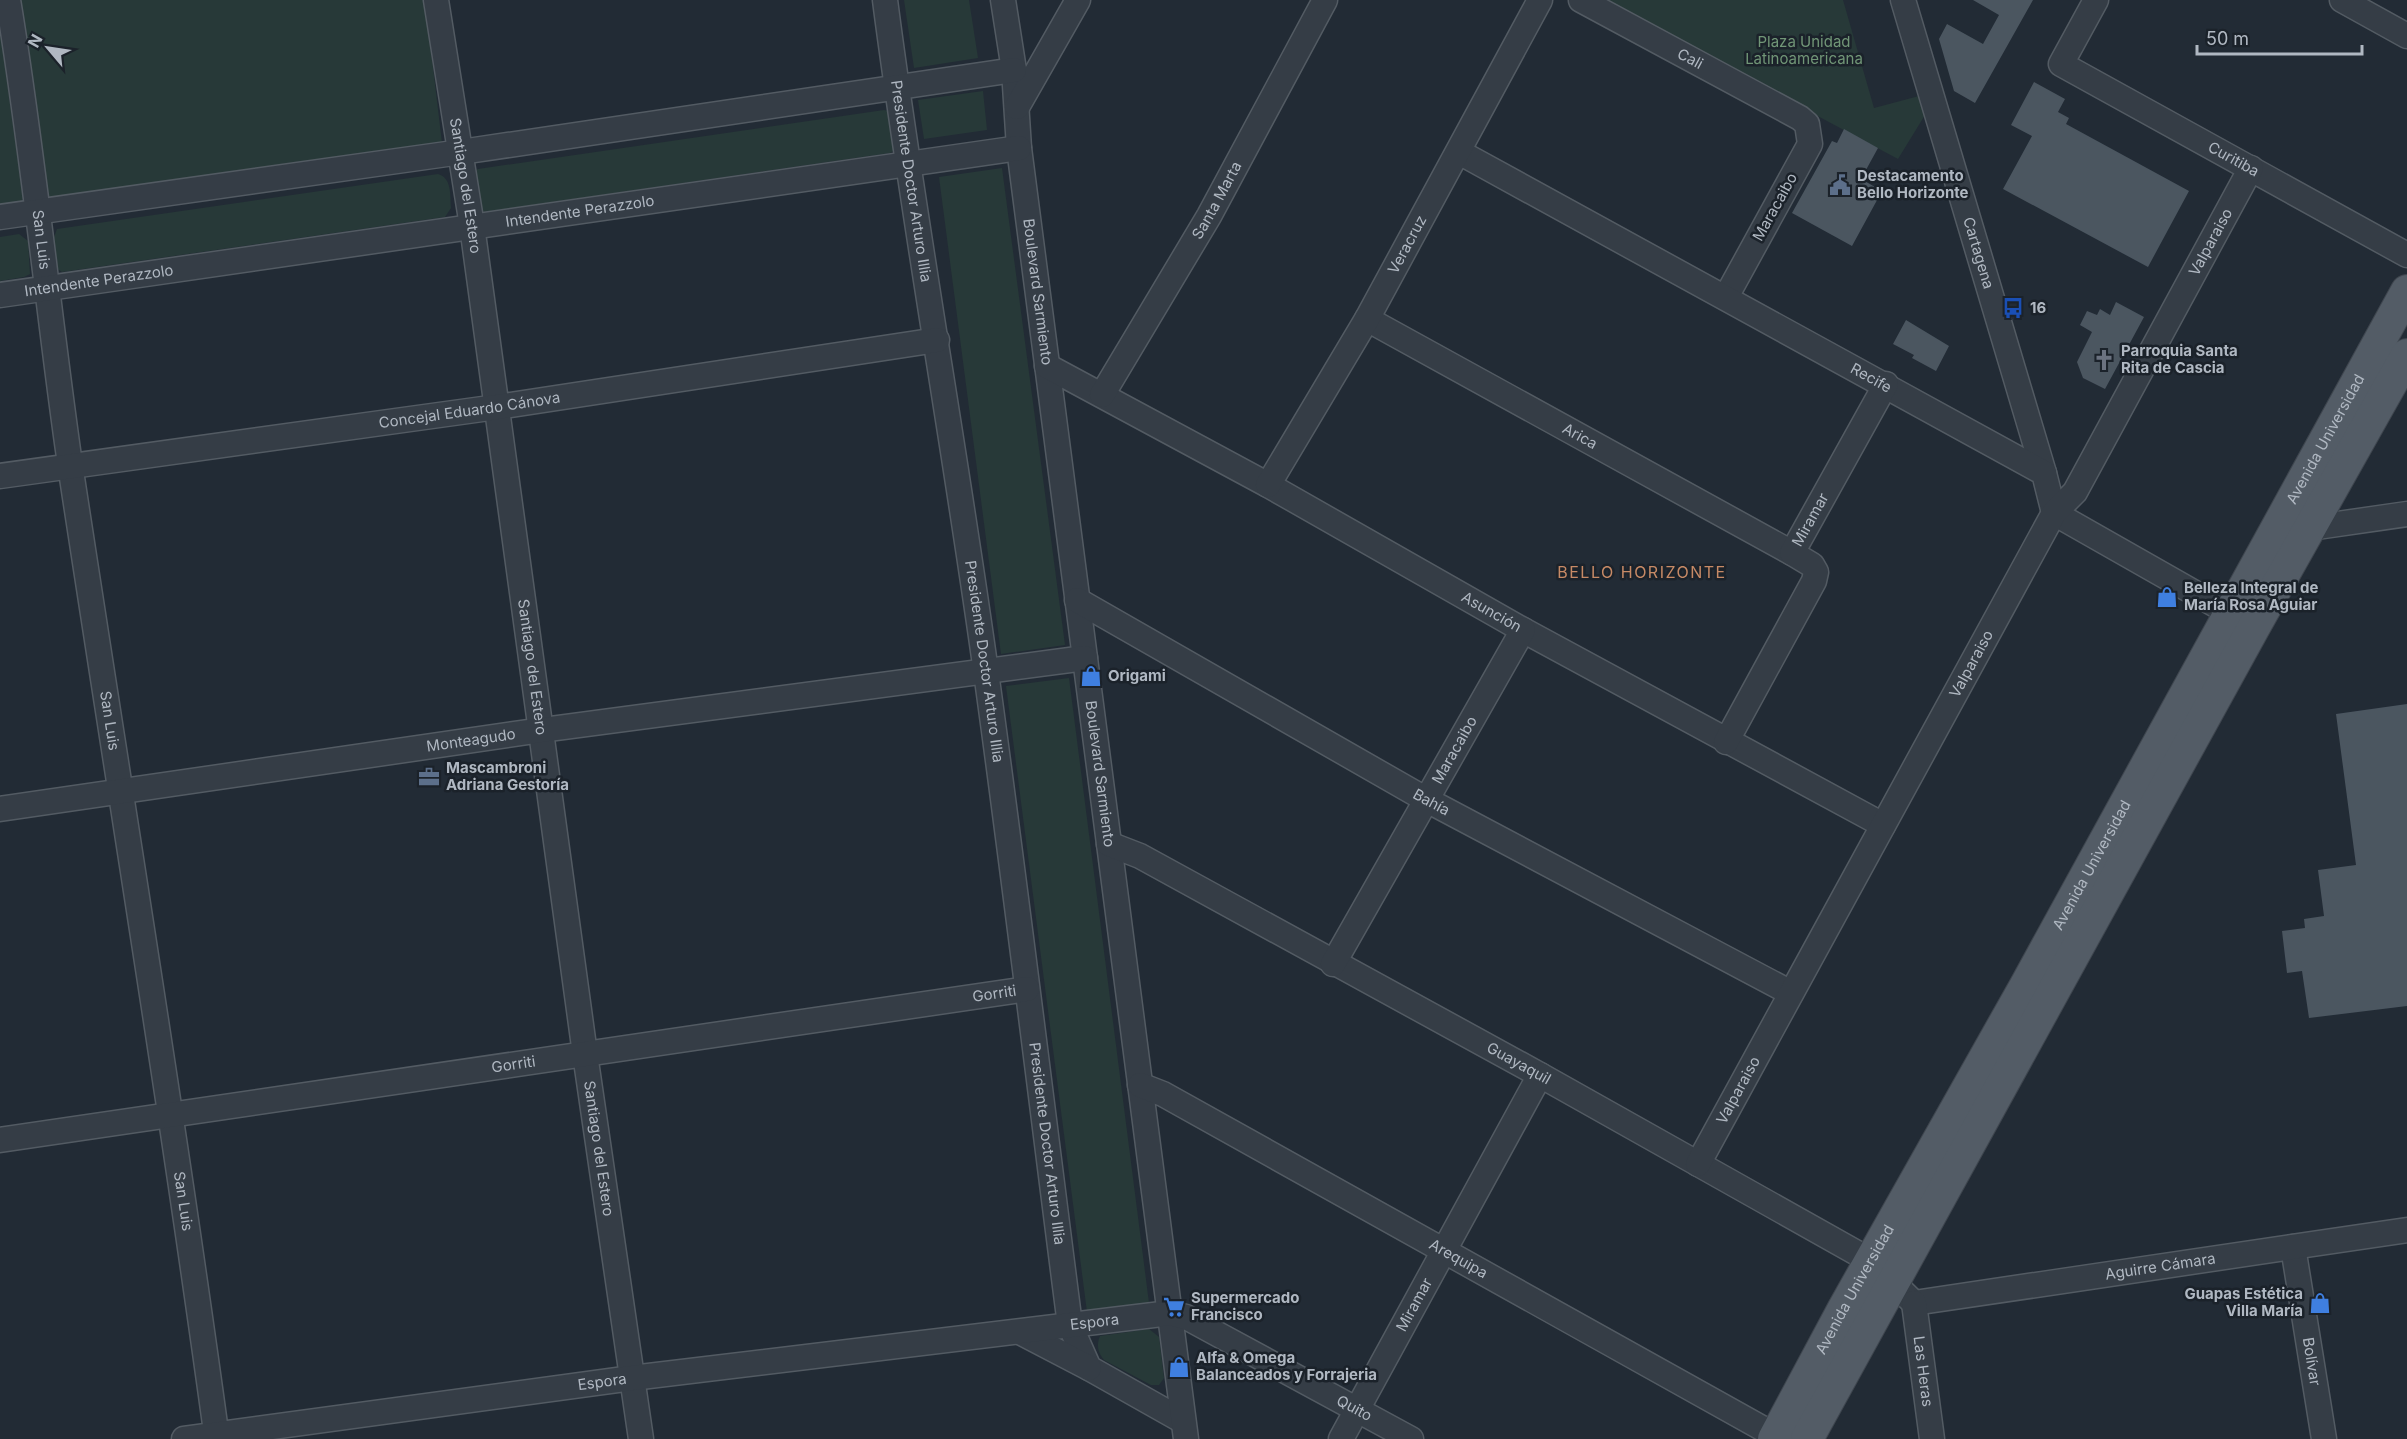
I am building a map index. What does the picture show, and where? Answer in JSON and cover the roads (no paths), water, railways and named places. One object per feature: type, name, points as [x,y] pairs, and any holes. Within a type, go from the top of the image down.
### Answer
[{"type":"main road","name":"Avenida Universidad","points":[[1775,1437],[2026,985],[2242,620],[2296,522],[2407,291]]},
{"type":"main road","name":"Avenida Universidad","points":[[2296,522],[2407,355]]},
{"type":"main road","name":"Avenida Universidad","points":[[1807,1439],[1904,1293],[2242,620]]},
{"type":"street","name":"San Luis","points":[[8,0],[22,82],[46,289],[70,466],[217,1436]]},
{"type":"street","name":"Santiago del Estero","points":[[436,0],[472,226],[585,1054],[641,1439]]},
{"type":"street","name":"Presidente Doctor Arturo Illia","points":[[885,0],[906,163],[937,340],[986,672],[1070,1325],[1089,1368]]},
{"type":"street","name":"Boulevard Sarmiento","points":[[1003,0],[1014,70],[1019,148],[1185,1430]]},
{"type":"street","points":[[1017,107],[1078,0]]},
{"type":"street","name":"Santa Marta","points":[[1102,395],[1209,216],[1325,0]]},
{"type":"street","name":"Veracruz","points":[[1268,485],[1367,319],[1540,0]]},
{"type":"street","name":"Cali","points":[[1581,0],[1800,118]]},
{"type":"street","name":"Cartagena","points":[[1903,0],[2044,473]]},
{"type":"street","name":"Curitiba","points":[[2096,0],[2061,64],[2407,255]]},
{"type":"street","points":[[2342,0],[2407,36]]},
{"type":"street","points":[[0,217],[461,152],[1014,70]]},
{"type":"street","name":"Maracaibo","points":[[1726,297],[1810,144],[1808,124],[1800,118]]},
{"type":"street","name":"Intendente Perazzolo","points":[[0,295],[1019,148]]},
{"type":"street","name":"Recife","points":[[1459,152],[1886,384],[2044,473]]},
{"type":"street","name":"Valparaiso","points":[[1698,1164],[2054,513],[2075,492],[2251,168]]},
{"type":"street","name":"Arica","points":[[1367,319],[1792,553]]},
{"type":"street","name":"Concejal Eduardo Cánova","points":[[0,476],[497,407],[937,340]]},
{"type":"street","name":"Asunción","points":[[1047,366],[1268,485],[1726,742],[1883,825]]},
{"type":"street","name":"Miramar","points":[[1726,742],[1814,581],[1816,572],[1812,565],[1792,553],[1886,384]]},
{"type":"street","points":[[2044,473],[2054,513],[2242,620]]},
{"type":"street","points":[[2296,522],[2407,514]]},
{"type":"street","name":"Bahía","points":[[1077,600],[1425,799],[1791,993]]},
{"type":"street","name":"Maracaibo","points":[[1333,964],[1523,630]]},
{"type":"street","name":"Monteagudo","points":[[0,809],[542,730],[1085,658]]},
{"type":"street","name":"Guayaquil","points":[[1109,844],[1140,856],[1333,964],[1540,1075],[1871,1261],[1904,1293]]},
{"type":"street","name":"Gorriti","points":[[0,1140],[169,1117],[1027,989]]},
{"type":"street","name":"Miramar","points":[[1341,1439],[1540,1075]]},
{"type":"street","name":"Arequipa","points":[[1140,1085],[1162,1094],[1443,1249],[1775,1437]]},
{"type":"street","name":"Aguirre Cámara","points":[[1904,1293],[2293,1247],[2407,1230]]},
{"type":"street","name":"Bolívar","points":[[2293,1247],[2324,1439]]},
{"type":"street","name":"Las Heras","points":[[1904,1293],[1932,1439]]},
{"type":"street","name":"Espora","points":[[184,1439],[632,1378],[1170,1313]]},
{"type":"street","name":"Quito","points":[[1170,1313],[1186,1317],[1411,1439]]},
{"type":"street","name":"Espora","points":[[1020,1332],[1089,1368],[1185,1430]]},
{"type":"place","name":"Destacamento Bello Horizonte","points":[[1840,185]]},
{"type":"place","name":"16","points":[[2013,308]]},
{"type":"place","name":"Parroquia Santa Rita de Cascia","points":[[2104,360]]},
{"type":"place","name":"Belleza Integral de María Rosa Aguiar","points":[[2167,597]]},
{"type":"place","name":"Origami","points":[[1091,676]]},
{"type":"place","name":"Mascambroni Adriana Gestoría","points":[[429,777]]},
{"type":"place","name":"Guapas Estética Villa María","points":[[2320,1303]]},
{"type":"place","name":"Supermercado Francisco","points":[[1174,1307]]},
{"type":"place","name":"Alfa & Omega Balanceados y Forrajeria","points":[[1179,1367]]},
{"type":"district","name":"BELLO HORIZONTE","points":[[1642,572]]},
{"type":"park label","name":"Plaza Unidad Latinoamericana","points":[[1804,50]]}]
